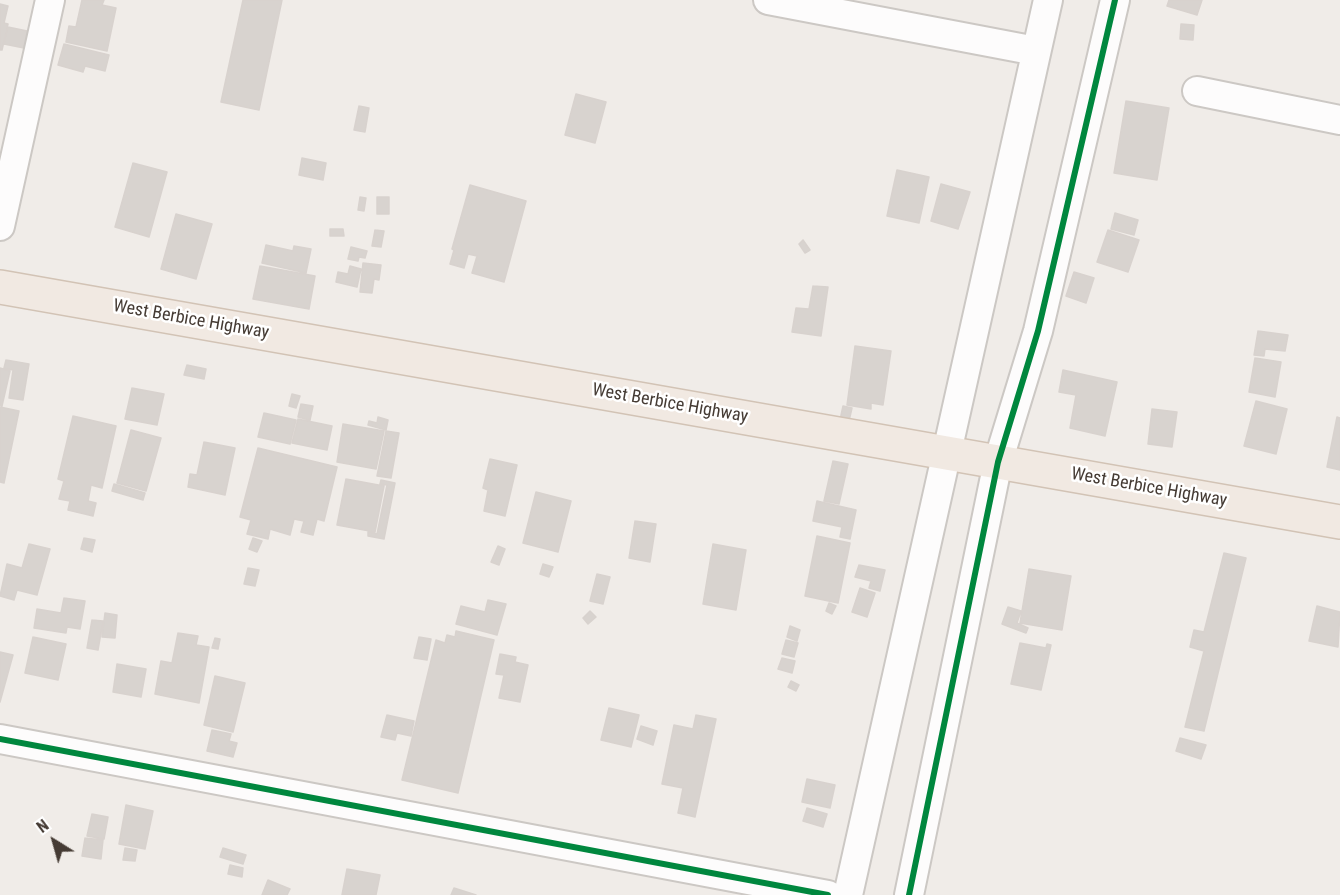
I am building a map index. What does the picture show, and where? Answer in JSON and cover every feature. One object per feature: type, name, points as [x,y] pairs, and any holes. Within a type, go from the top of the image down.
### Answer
[{"type":"main road","name":"West Berbice Highway","points":[[0,287],[1340,522]]},
{"type":"street","points":[[0,226],[50,0]]},
{"type":"street","points":[[768,0],[1036,51]]},
{"type":"street","points":[[848,895],[1048,0]]},
{"type":"street","points":[[909,895],[998,462],[1038,331],[1115,0]]},
{"type":"street","points":[[1197,91],[1340,120]]},
{"type":"street","points":[[0,739],[828,895]]},
{"type":"building","points":[[82,0],[104,0],[102,5],[116,8],[107,51],[66,42],[69,26],[76,27]]},
{"type":"building","points":[[243,0],[282,0],[259,110],[221,102]]},
{"type":"building","points":[[1169,0],[1202,0],[1197,15],[1167,6]]},
{"type":"building","points":[[0,4],[8,6],[4,23],[8,24],[2,50],[0,50]]},
{"type":"building","points":[[1181,24],[1194,25],[1193,40],[1180,39]]},
{"type":"building","points":[[8,27],[32,32],[31,43],[25,42],[24,48],[4,44]]},
{"type":"building","points":[[64,44],[109,55],[105,71],[85,66],[83,72],[58,65]]},
{"type":"building","points":[[576,94],[606,102],[595,143],[565,135]]},
{"type":"building","points":[[1126,101],[1169,108],[1157,180],[1114,173]]},
{"type":"building","points":[[359,106],[369,108],[365,132],[354,130]]},
{"type":"building","points":[[302,158],[326,163],[323,180],[299,175]]},
{"type":"building","points":[[133,163],[167,172],[149,237],[115,227]]},
{"type":"building","points":[[897,170],[929,177],[919,223],[887,216]]},
{"type":"building","points":[[941,184],[970,192],[958,229],[931,221]]},
{"type":"building","points":[[470,185],[526,201],[504,282],[472,273],[477,256],[468,254],[464,268],[450,264]]},
{"type":"building","points":[[360,197],[366,198],[364,211],[358,210]]},
{"type":"building","points":[[377,197],[389,197],[389,214],[377,214]]},
{"type":"building","points":[[1115,213],[1138,220],[1134,235],[1111,229]]},
{"type":"building","points":[[176,214],[212,224],[196,279],[161,269]]},
{"type":"building","points":[[330,229],[343,229],[344,236],[330,236]]},
{"type":"building","points":[[375,230],[384,231],[381,247],[372,246]]},
{"type":"building","points":[[1108,230],[1139,240],[1128,272],[1097,262]]},
{"type":"building","points":[[803,240],[810,250],[805,253],[799,244]]},
{"type":"building","points":[[266,245],[293,251],[294,246],[311,249],[306,273],[262,263]]},
{"type":"building","points":[[351,247],[367,251],[365,258],[359,257],[358,261],[348,259]]},
{"type":"building","points":[[363,263],[381,265],[379,280],[374,279],[372,293],[360,292]]},
{"type":"building","points":[[260,266],[315,276],[309,309],[253,299]]},
{"type":"building","points":[[350,266],[361,269],[357,287],[336,282],[338,272],[348,274]]},
{"type":"building","points":[[1074,272],[1094,278],[1086,303],[1066,296]]},
{"type":"building","points":[[813,286],[828,287],[821,336],[792,332],[796,308],[809,309]]},
{"type":"building","points":[[1258,331],[1288,335],[1285,351],[1265,349],[1264,356],[1254,355]]},
{"type":"building","points":[[855,346],[891,351],[883,405],[871,403],[871,409],[847,405]]},
{"type":"building","points":[[1255,358],[1281,362],[1275,397],[1249,392]]},
{"type":"building","points":[[6,360],[29,364],[23,400],[9,398],[13,370],[4,368]]},
{"type":"building","points":[[187,365],[206,369],[204,379],[184,375]]},
{"type":"building","points":[[0,368],[10,371],[2,406],[0,405]]},
{"type":"building","points":[[1063,370],[1117,382],[1105,436],[1070,428],[1076,395],[1059,392]]},
{"type":"building","points":[[132,388],[164,394],[157,425],[125,419]]},
{"type":"building","points":[[292,394],[300,396],[296,408],[289,406]]},
{"type":"building","points":[[1256,401],[1287,409],[1276,454],[1244,446]]},
{"type":"building","points":[[301,404],[313,406],[310,420],[298,417]]},
{"type":"building","points":[[843,406],[852,408],[849,421],[840,420]]},
{"type":"building","points":[[0,407],[19,411],[4,483],[0,482]]},
{"type":"building","points":[[1152,409],[1177,412],[1172,447],[1148,444]]},
{"type":"building","points":[[264,413],[296,420],[290,444],[258,437]]},
{"type":"building","points":[[73,416],[116,426],[102,488],[91,485],[88,501],[96,503],[93,516],[68,510],[70,501],[59,499],[64,481],[58,479]]},
{"type":"building","points":[[378,417],[388,420],[386,430],[368,425],[369,421],[377,423]]},
{"type":"building","points":[[1337,417],[1340,418],[1340,470],[1327,467]]},
{"type":"building","points":[[298,419],[332,426],[327,450],[292,443]]},
{"type":"building","points":[[343,424],[384,431],[376,469],[337,462]]},
{"type":"building","points":[[131,430],[161,438],[146,491],[117,483]]},
{"type":"building","points":[[386,431],[399,433],[391,478],[377,476]]},
{"type":"building","points":[[204,442],[235,448],[225,495],[188,487],[190,474],[197,475]]},
{"type":"building","points":[[258,448],[337,467],[324,521],[317,519],[313,535],[301,532],[304,521],[294,519],[290,535],[270,529],[268,539],[247,534],[251,520],[240,517]]},
{"type":"building","points":[[490,459],[517,465],[505,516],[484,511],[488,490],[483,488]]},
{"type":"building","points":[[833,461],[848,464],[839,504],[824,501]]},
{"type":"building","points":[[346,479],[384,486],[375,532],[337,525]]},
{"type":"building","points":[[381,480],[395,483],[384,539],[368,536],[368,532],[377,534],[387,485],[380,484]]},
{"type":"building","points":[[114,484],[145,493],[143,500],[112,491]]},
{"type":"building","points":[[536,492],[571,501],[558,552],[523,543]]},
{"type":"building","points":[[817,501],[856,510],[850,539],[840,537],[842,527],[813,521]]},
{"type":"building","points":[[635,521],[656,524],[650,562],[629,558]]},
{"type":"building","points":[[817,536],[850,543],[838,603],[805,596]]},
{"type":"building","points":[[84,538],[95,540],[92,552],[81,549]]},
{"type":"building","points":[[253,538],[262,541],[257,552],[249,549]]},
{"type":"building","points":[[29,544],[50,549],[37,595],[17,590],[14,600],[0,596],[7,564],[22,568]]},
{"type":"building","points":[[713,544],[746,550],[736,610],[703,604]]},
{"type":"building","points":[[498,546],[505,549],[499,565],[491,562]]},
{"type":"building","points":[[1224,553],[1246,558],[1204,731],[1185,727],[1204,651],[1190,647],[1194,630],[1204,632]]},
{"type":"building","points":[[543,564],[553,567],[549,577],[540,574]]},
{"type":"building","points":[[859,565],[885,570],[880,591],[869,588],[871,581],[855,577]]},
{"type":"building","points":[[248,568],[259,570],[255,586],[244,584]]},
{"type":"building","points":[[1029,569],[1071,576],[1062,630],[1020,623]]},
{"type":"building","points":[[597,574],[610,577],[603,604],[590,601]]},
{"type":"building","points":[[860,588],[875,593],[867,617],[852,612]]},
{"type":"building","points":[[64,598],[85,601],[80,629],[67,627],[66,633],[34,628],[37,609],[61,613]]},
{"type":"building","points":[[488,600],[506,604],[497,635],[456,624],[461,606],[485,612]]},
{"type":"building","points":[[829,603],[836,606],[832,614],[826,611]]},
{"type":"building","points":[[1317,606],[1340,612],[1338,647],[1309,641]]},
{"type":"building","points":[[1008,607],[1021,611],[1017,623],[1028,628],[1026,633],[1002,624]]},
{"type":"building","points":[[590,611],[596,617],[588,624],[583,618]]},
{"type":"building","points":[[105,613],[117,615],[115,638],[102,637]]},
{"type":"building","points":[[92,620],[103,621],[98,650],[87,648]]},
{"type":"building","points":[[790,626],[800,630],[797,641],[787,637]]},
{"type":"building","points":[[456,631],[494,640],[458,793],[402,780],[436,640],[445,643],[447,635],[455,637]]},
{"type":"building","points":[[178,633],[198,636],[196,645],[209,647],[199,703],[155,694],[161,661],[172,663]]},
{"type":"building","points":[[33,637],[66,644],[58,680],[25,673]]},
{"type":"building","points":[[419,637],[431,639],[427,660],[414,658]]},
{"type":"building","points":[[215,638],[220,639],[218,649],[212,648]]},
{"type":"building","points":[[786,640],[798,643],[794,657],[782,654]]},
{"type":"building","points":[[1020,643],[1046,648],[1047,644],[1051,645],[1041,690],[1011,684]]},
{"type":"building","points":[[0,652],[13,655],[0,702]]},
{"type":"building","points":[[500,654],[516,657],[515,662],[528,665],[520,702],[499,698],[504,675],[496,674]]},
{"type":"building","points":[[782,658],[795,661],[792,673],[778,669]]},
{"type":"building","points":[[117,664],[146,669],[141,697],[113,692]]},
{"type":"building","points":[[215,676],[245,683],[233,732],[204,725]]},
{"type":"building","points":[[791,681],[799,685],[796,691],[788,687]]},
{"type":"building","points":[[609,708],[639,715],[631,747],[601,740]]},
{"type":"building","points":[[387,715],[414,721],[411,736],[397,733],[395,740],[381,737]]},
{"type":"building","points":[[696,715],[716,719],[695,817],[678,813],[683,788],[662,784],[674,725],[693,729]]},
{"type":"building","points":[[641,726],[657,731],[653,745],[637,739]]},
{"type":"building","points":[[212,730],[231,734],[229,741],[237,743],[233,757],[207,751]]},
{"type":"building","points":[[1180,738],[1206,745],[1201,759],[1176,751]]},
{"type":"building","points":[[807,779],[835,785],[830,808],[802,802]]},
{"type":"building","points":[[126,805],[153,811],[145,849],[119,844]]},
{"type":"building","points":[[807,808],[827,814],[823,827],[803,821]]},
{"type":"building","points":[[92,814],[108,817],[104,839],[87,836]]},
{"type":"building","points":[[85,838],[103,840],[101,859],[82,856]]},
{"type":"building","points":[[125,848],[137,850],[135,861],[123,860]]},
{"type":"building","points":[[223,848],[246,855],[243,864],[220,857]]},
{"type":"building","points":[[230,865],[243,868],[242,877],[228,874]]},
{"type":"building","points":[[347,869],[380,875],[376,895],[342,895]]},
{"type":"building","points":[[268,880],[290,889],[287,895],[262,895]]},
{"type":"building","points":[[454,888],[476,895],[451,895]]},
{"type":"cycle path","points":[[909,895],[998,462],[1038,331],[1115,0]]},
{"type":"cycle path","points":[[0,739],[828,895]]}]
